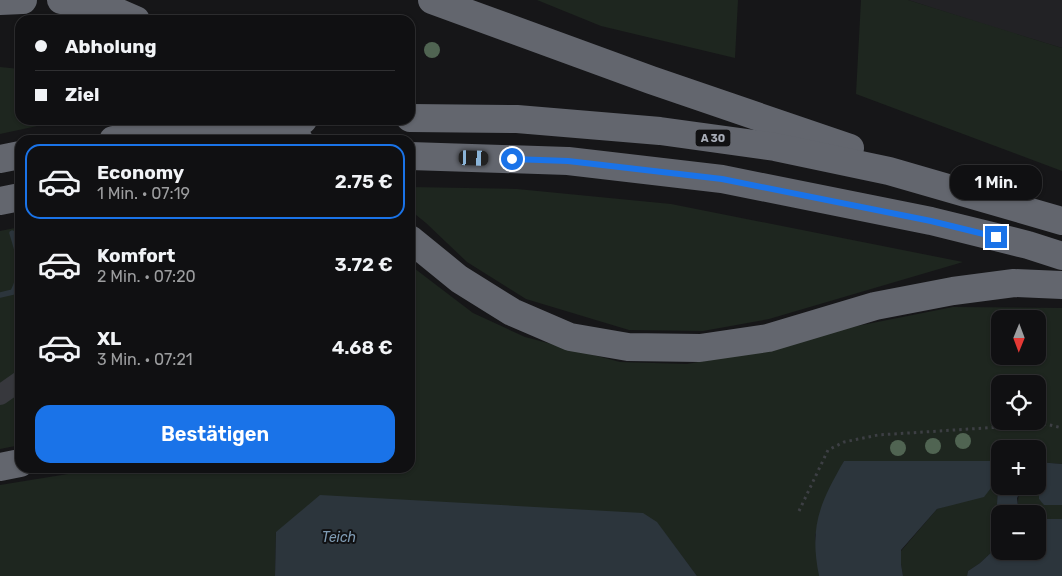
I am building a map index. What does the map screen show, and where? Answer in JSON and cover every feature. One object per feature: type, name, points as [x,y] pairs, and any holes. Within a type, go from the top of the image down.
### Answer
[{"type":"highway","points":[[0,1],[23,0]]},
{"type":"highway","points":[[61,0],[108,8],[124,15]]},
{"type":"highway","points":[[432,0],[651,80],[1009,204]]},
{"type":"highway","name":"A 30","points":[[415,118],[517,119],[660,131],[775,147],[889,171],[1009,204],[1062,221]]},
{"type":"highway","points":[[145,135],[244,125]]},
{"type":"highway","points":[[282,125],[293,135]]},
{"type":"highway","points":[[0,159],[15,156]]},
{"type":"highway","points":[[415,156],[568,161],[722,179],[931,221],[1028,245],[1062,256]]},
{"type":"highway","points":[[0,201],[15,198]]},
{"type":"highway","points":[[415,243],[459,279],[512,312],[570,337],[628,347],[700,348],[768,338],[875,306],[952,291],[1014,283],[1062,285]]},
{"type":"highway","points":[[0,467],[15,464]]},
{"type":"lane","points":[[0,395],[15,384]]},
{"type":"path","points":[[799,511],[828,450],[844,442],[878,435],[1046,424],[1062,428]]},
{"type":"shaded area","points":[[537,0],[738,0],[735,58],[601,26]]},
{"type":"shaded area","points":[[861,0],[908,0],[1062,48],[1062,171],[856,94]]},
{"type":"shaded area","points":[[908,0],[1062,0],[1062,48],[986,25]]},
{"type":"shaded area","points":[[0,67],[15,68],[15,125],[42,125],[0,134]]},
{"type":"shaded area","points":[[415,187],[517,189],[671,204],[963,262],[769,319],[703,331],[629,330],[526,299],[467,262],[415,214]]},
{"type":"shaded area","points":[[15,228],[15,446],[0,449],[0,231]]},
{"type":"shaded area","points":[[415,269],[473,313],[525,337],[620,362],[687,364],[748,353],[837,330],[953,307],[1062,308],[1062,464],[1046,463],[1046,440],[991,440],[991,461],[844,461],[815,535],[819,576],[697,576],[657,523],[276,532],[275,576],[0,576],[0,485],[74,473],[415,473]]},
{"type":"shaded area","points":[[991,487],[991,495],[998,495],[997,505],[991,505],[991,553],[968,571],[967,576],[903,576],[901,551],[937,509],[988,490]]},
{"type":"shaded area","points":[[1019,495],[1039,495],[1039,499],[1044,504],[1062,505],[1062,519],[1046,519],[1046,505],[1018,505]]},
{"type":"water","points":[[844,461],[991,461],[991,488],[984,497],[937,509],[901,550],[903,576],[819,576],[815,543],[816,529],[823,503]]},
{"type":"water","points":[[1046,463],[1062,464],[1062,505],[1044,505],[1039,499],[1039,495],[1046,495]]},
{"type":"water","name":"Teich","points":[[320,495],[643,513],[657,522],[697,576],[275,576],[276,532]]},
{"type":"water","points":[[998,495],[1018,495],[1018,505],[997,504]]},
{"type":"water","points":[[1046,519],[1062,519],[1062,576],[967,576],[968,571],[991,553],[991,560],[1046,560]]},
{"type":"waterway","points":[[12,233],[15,244]]},
{"type":"waterway","points":[[0,295],[13,292],[15,287]]},
{"type":"route","points":[[512,159],[568,161],[722,179],[931,221],[996,237]]}]
